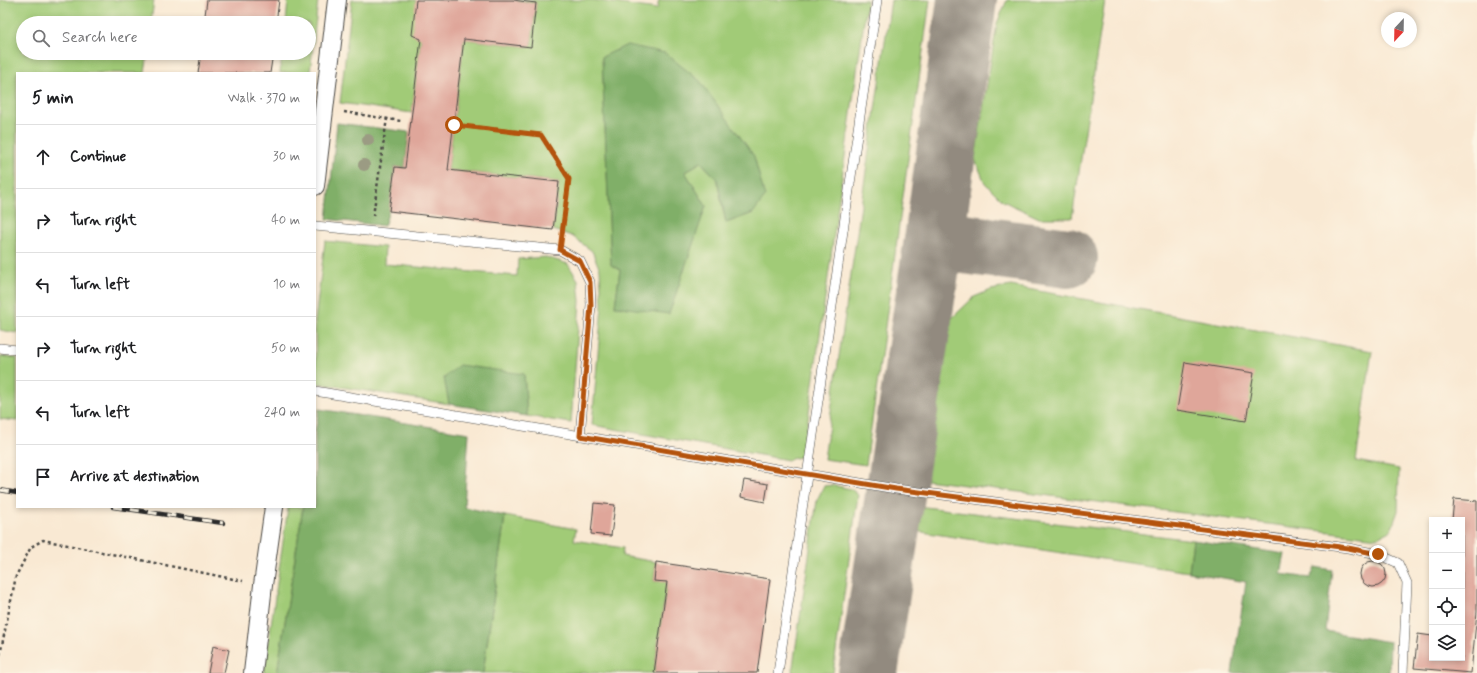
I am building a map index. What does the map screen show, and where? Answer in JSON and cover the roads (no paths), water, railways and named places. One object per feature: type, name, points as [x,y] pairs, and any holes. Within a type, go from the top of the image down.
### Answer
[{"type":"street","points":[[316,177],[337,0]]},
{"type":"street","points":[[254,673],[263,585],[274,508]]},
{"type":"lane","points":[[778,673],[877,0]]},
{"type":"lane","points":[[316,226],[560,250],[580,261],[590,282],[591,305],[580,436]]},
{"type":"lane","points":[[0,348],[16,350]]},
{"type":"lane","points":[[316,392],[904,490],[1340,547],[1378,554],[1398,563],[1407,583],[1403,673]]},
{"type":"railway","points":[[0,490],[16,493]]},
{"type":"railway","points":[[120,508],[223,523]]}]
